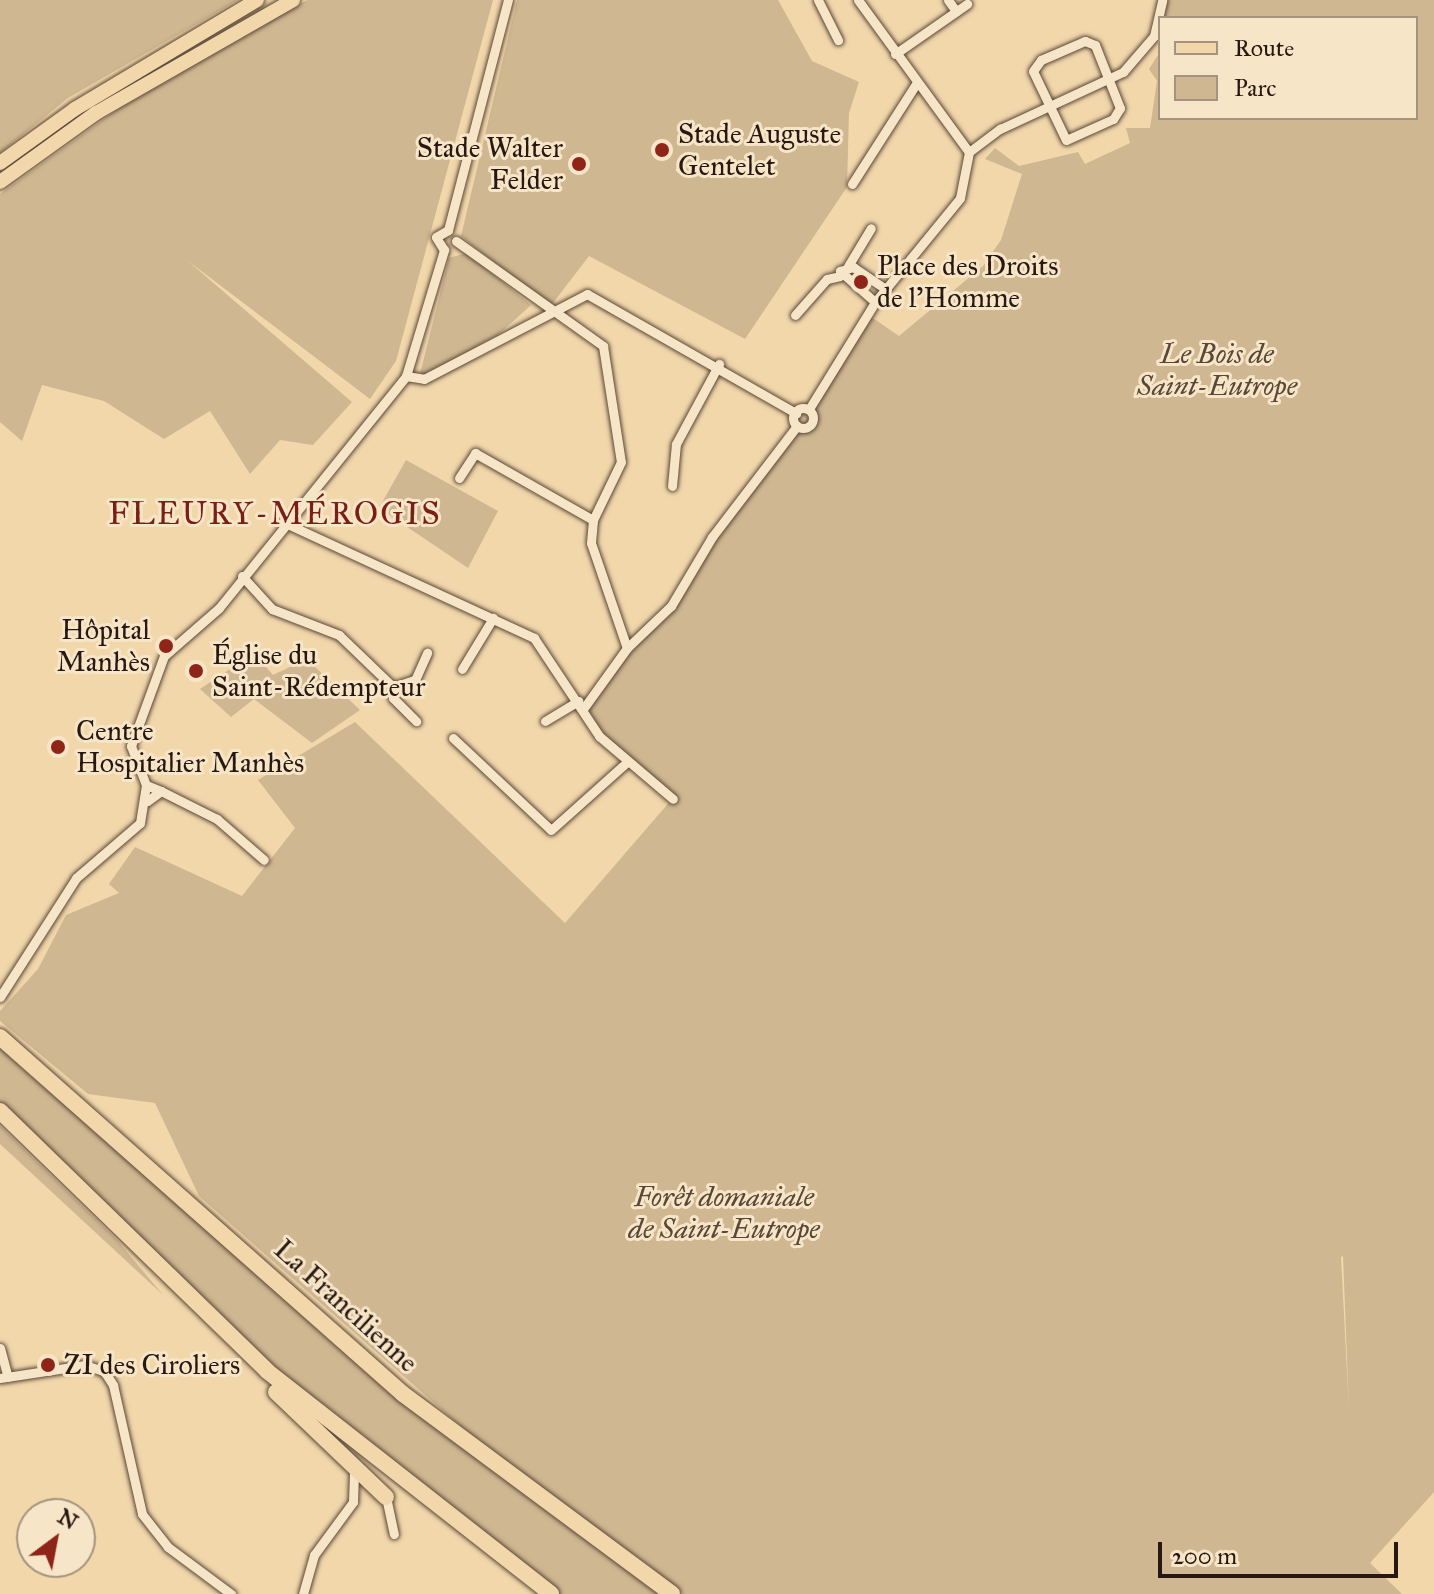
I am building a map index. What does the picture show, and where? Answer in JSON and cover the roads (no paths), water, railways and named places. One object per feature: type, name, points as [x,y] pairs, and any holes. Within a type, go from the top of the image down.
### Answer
[{"type":"highway","name":"La Francilienne","points":[[0,1037],[403,1394],[672,1594]]},
{"type":"highway","points":[[0,1111],[187,1295],[348,1440],[551,1594]]},
{"type":"highway","points":[[187,1295],[194,1311],[386,1497]]},
{"type":"main road","points":[[0,163],[137,69],[257,0]]},
{"type":"main road","points":[[0,182],[96,113],[293,0]]},
{"type":"street","points":[[444,250],[436,237],[448,230],[508,0]]},
{"type":"street","points":[[818,0],[838,40]]},
{"type":"street","points":[[797,426],[810,425],[809,409],[875,302],[960,198],[969,152],[916,84],[858,0]]},
{"type":"street","points":[[948,0],[956,11]]},
{"type":"street","points":[[895,54],[967,4]]},
{"type":"street","points":[[969,152],[1048,108],[1111,79],[1154,36],[1158,18]]},
{"type":"street","points":[[1079,42],[1095,45],[1111,79],[1118,114],[1070,140],[1062,138],[1048,108],[1035,66],[1079,42]]},
{"type":"street","points":[[852,184],[916,84]]},
{"type":"street","points":[[795,315],[827,279],[840,276],[871,228]]},
{"type":"street","points":[[448,230],[456,241],[550,313],[603,346],[621,462],[593,520],[593,558],[627,648]]},
{"type":"street","points":[[1,996],[62,898],[136,828],[147,801],[146,785],[130,751],[160,663],[242,576],[283,522],[406,376],[444,250],[456,241]]},
{"type":"street","points":[[848,266],[886,289]]},
{"type":"street","points":[[840,276],[875,302]]},
{"type":"street","points":[[406,376],[424,379],[550,313],[592,295],[719,364],[796,413],[809,409]]},
{"type":"street","points":[[672,486],[676,444],[719,364]]},
{"type":"street","points":[[545,721],[580,705],[627,648],[671,606],[712,537],[797,426],[796,413]]},
{"type":"street","points":[[459,478],[475,453],[593,520]]},
{"type":"street","points":[[283,522],[493,618],[539,643],[580,705],[626,763],[673,799]]},
{"type":"street","points":[[242,576],[272,609],[339,635],[393,687],[393,698],[416,721]]},
{"type":"street","points":[[462,669],[493,618]]},
{"type":"street","points":[[393,687],[415,680],[427,653]]},
{"type":"street","points":[[453,738],[551,830],[626,763]]},
{"type":"street","points":[[146,785],[217,819],[264,860]]},
{"type":"street","points":[[147,801],[161,791]]},
{"type":"street","points":[[0,1348],[4,1378],[85,1365],[104,1371],[113,1385],[142,1514],[168,1547],[231,1594]]},
{"type":"street","points":[[303,1594],[314,1555],[353,1502],[358,1483],[317,1430]]},
{"type":"street","points":[[386,1497],[394,1534]]},
{"type":"place","name":"Stade Auguste Gentelet","points":[[662,150]]},
{"type":"place","name":"Stade Walter Felder","points":[[579,164]]},
{"type":"place","name":"Place des Droits de l'Homme","points":[[861,282]]},
{"type":"place","name":"Hôpital Manhès","points":[[166,646]]},
{"type":"place","name":"Église du Saint-Rédempteur","points":[[196,671]]},
{"type":"place","name":"Centre Hospitalier Manhès","points":[[58,747]]},
{"type":"place","name":"ZI des Ciroliers","points":[[48,1365]]},
{"type":"district","name":"FLEURY-MÉROGIS","points":[[275,514]]},
{"type":"park label","name":"Le Bois de Saint-Eutrope","points":[[1217,370]]},
{"type":"park label","name":"Forêt domaniale de Saint-Eutrope","points":[[724,1213]]}]
